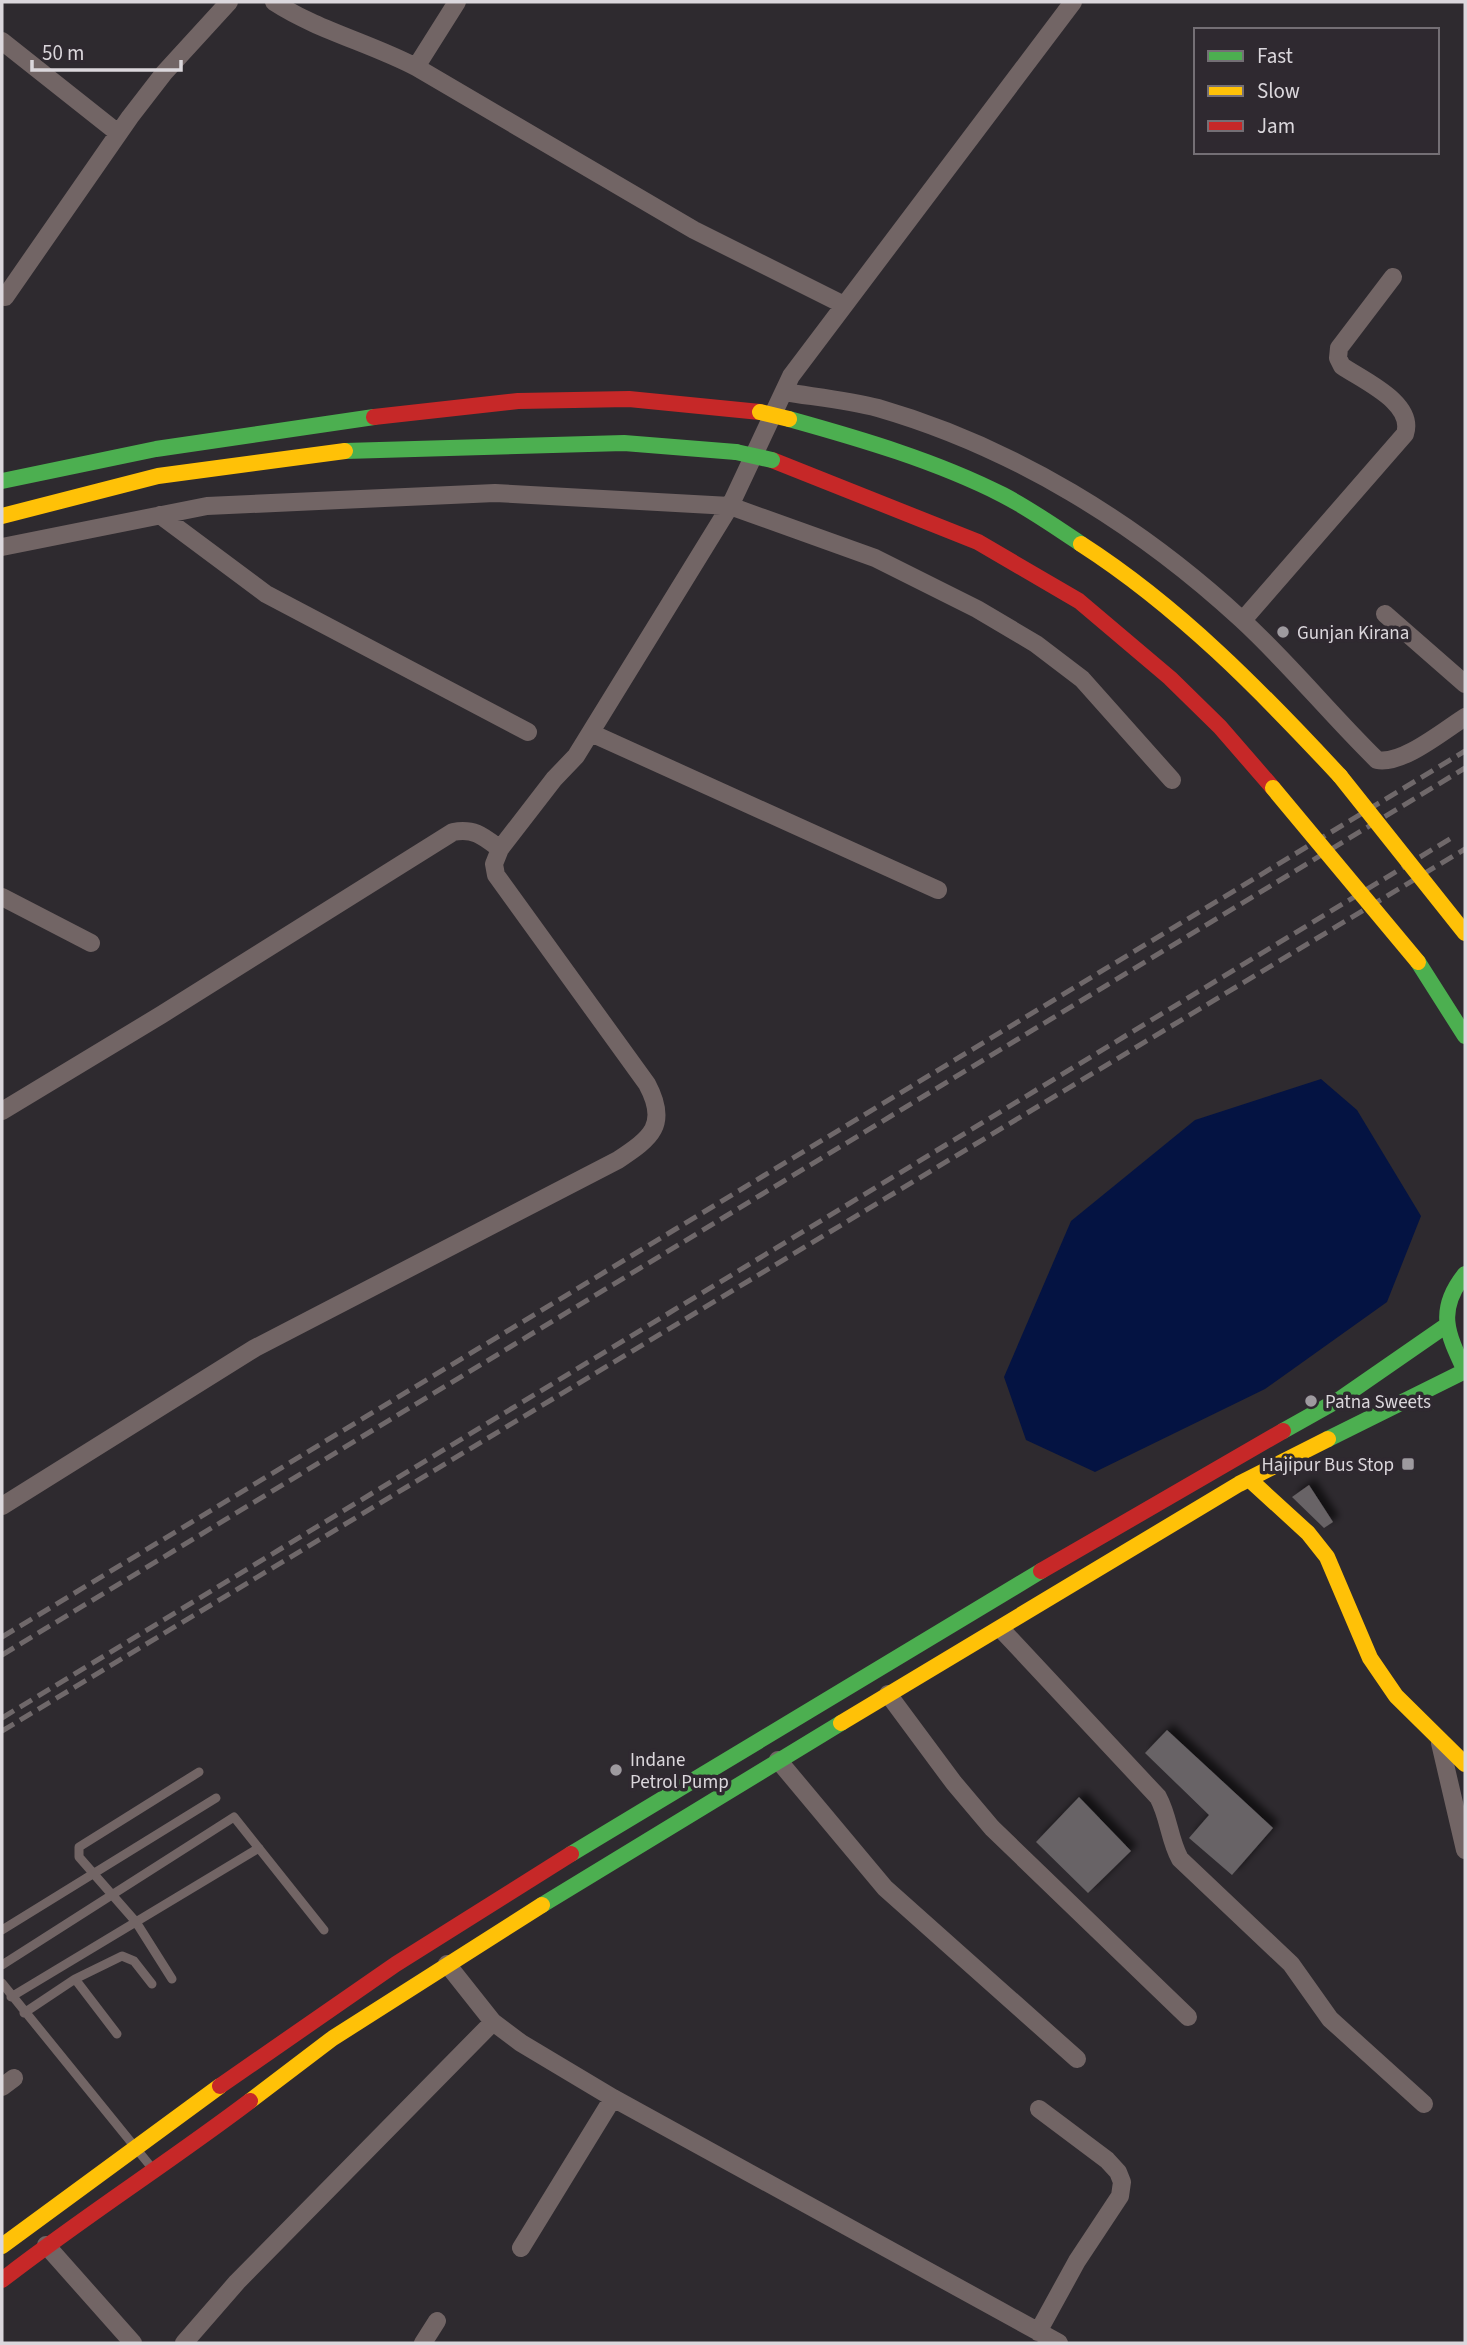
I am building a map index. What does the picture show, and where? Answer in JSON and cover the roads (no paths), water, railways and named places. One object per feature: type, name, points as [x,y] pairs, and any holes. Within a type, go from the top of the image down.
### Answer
[{"type":"main road","points":[[2,481],[156,449],[362,418],[518,401],[629,399],[760,412],[879,443],[1001,494],[1104,556],[1186,621],[1251,680],[1340,776],[1465,933]]},
{"type":"main road","points":[[2,516],[158,476],[362,450],[624,443],[736,452],[772,460],[978,542],[1079,601],[1170,678],[1220,727],[1418,962],[1465,1036]]},
{"type":"main road","points":[[2,2280],[46,2245],[201,2138],[333,2038],[606,1864],[1249,1479],[1320,1440],[1382,1415],[1465,1371],[1444,1327],[1446,1308],[1465,1275]]},
{"type":"main road","points":[[2,2246],[346,1998],[594,1842],[1012,1587],[1332,1404],[1396,1360],[1412,1345],[1444,1327]]},
{"type":"main road","points":[[1249,1479],[1308,1533],[1327,1557],[1370,1658],[1396,1696],[1465,1764]]},
{"type":"main road","points":[[594,1842],[606,1864]]},
{"type":"street","points":[[5,297],[118,133],[164,73],[229,2]]},
{"type":"street","points":[[274,2],[306,19],[376,46],[416,66],[694,230],[844,305]]},
{"type":"street","points":[[416,66],[457,2]]},
{"type":"street","points":[[2,1506],[255,1348],[618,1160],[649,1138],[656,1127],[658,1113],[654,1097],[496,875],[494,864],[500,849],[591,733],[730,506],[784,392],[803,359],[1073,2]]},
{"type":"street","points":[[2,41],[118,133]]},
{"type":"street","points":[[1243,620],[1405,434],[1406,416],[1398,404],[1342,366],[1338,358],[1339,348],[1392,277]]},
{"type":"street","points":[[784,392],[877,408],[982,446],[1074,494],[1143,539],[1243,620],[1377,760],[1389,762],[1402,757],[1465,718]]},
{"type":"street","points":[[2,547],[206,506],[495,493],[730,506],[809,532],[875,558],[977,609],[1036,644],[1082,679],[1172,780]]},
{"type":"street","points":[[160,515],[266,594],[528,732]]},
{"type":"street","points":[[1385,614],[1465,684]]},
{"type":"street","points":[[591,733],[822,835],[937,890]]},
{"type":"street","points":[[2,1111],[161,1016],[453,832],[467,829],[481,834],[500,849]]},
{"type":"street","points":[[2,897],[91,943]]},
{"type":"street","points":[[1001,1629],[1158,1797],[1168,1815],[1173,1845],[1180,1859],[1291,1964],[1330,2019],[1424,2104]]},
{"type":"street","points":[[888,1694],[954,1783],[992,1828],[1188,2017]]},
{"type":"street","points":[[1439,1740],[1465,1850]]},
{"type":"street","points":[[778,1760],[884,1888],[1077,2059]]},
{"type":"street","points":[[447,1964],[494,2022],[521,2043],[613,2098],[1059,2343]]},
{"type":"street","points":[[184,2343],[237,2282],[494,2022]]},
{"type":"street","points":[[521,2248],[613,2098]]},
{"type":"street","points":[[1038,2332],[1077,2261],[1120,2196],[1122,2182],[1118,2172],[1107,2161],[1039,2109]]},
{"type":"street","points":[[46,2245],[133,2343]]},
{"type":"street","points":[[423,2343],[437,2321]]},
{"type":"lane","points":[[172,1979],[136,1922],[111,1895],[96,1873],[79,1857],[79,1847],[199,1772]]},
{"type":"lane","points":[[2,1930],[216,1798]]},
{"type":"lane","points":[[2,1965],[234,1817],[324,1930]]},
{"type":"lane","points":[[11,1997],[259,1848]]},
{"type":"lane","points":[[24,2012],[75,1979],[122,1956],[134,1961],[152,1984]]},
{"type":"lane","points":[[75,1979],[117,2034]]},
{"type":"lane","points":[[2,1983],[153,2170]]},
{"type":"railway","points":[[2,1637],[1465,751]]},
{"type":"railway","points":[[2,1655],[1465,768]]},
{"type":"railway","points":[[2,1718],[1453,837]]},
{"type":"railway","points":[[2,1731],[1465,849]]},
{"type":"place","name":"Gunjan Kirana","points":[[1283,632]]},
{"type":"place","name":"Patna Sweets","points":[[1311,1401]]},
{"type":"place","name":"Hajipur Bus Stop","points":[[1408,1464]]},
{"type":"place","name":"Indane Petrol Pump","points":[[616,1770]]}]
